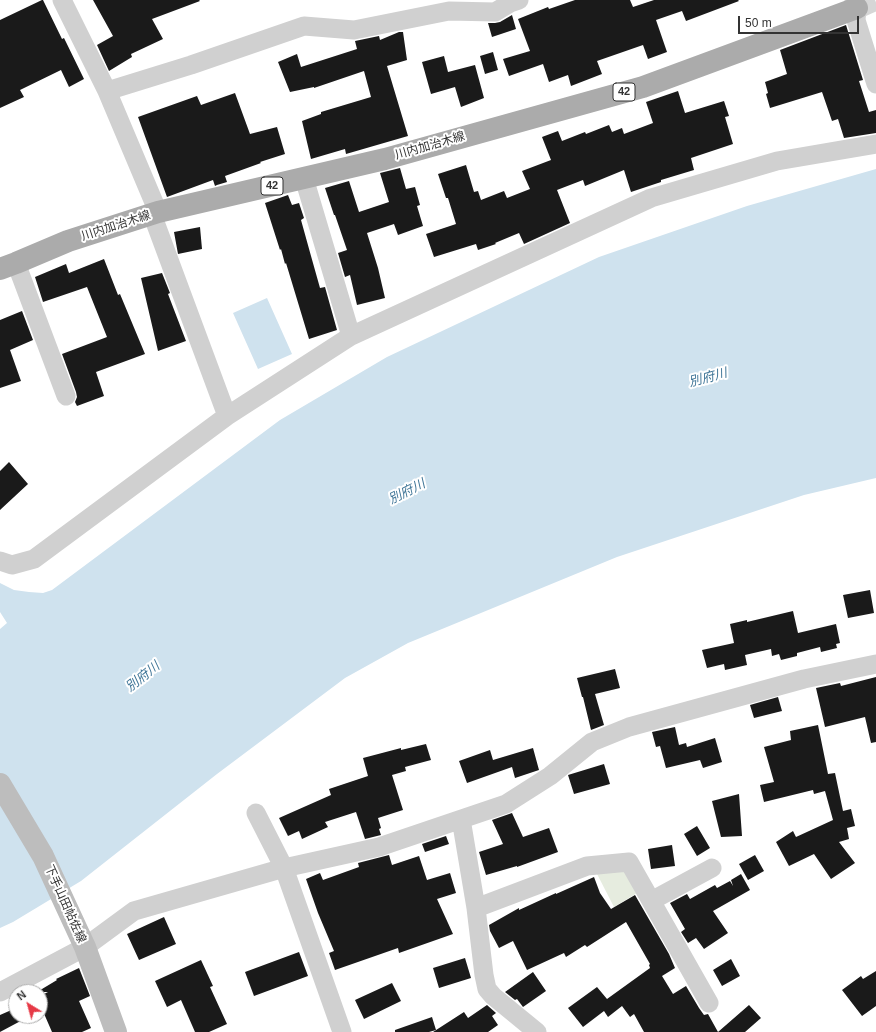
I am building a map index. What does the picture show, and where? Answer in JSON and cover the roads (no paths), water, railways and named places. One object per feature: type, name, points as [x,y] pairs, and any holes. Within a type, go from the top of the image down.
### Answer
[{"type":"main road","name":"川内加治木線","points":[[8,266],[68,241],[155,213],[385,159],[644,87],[856,4]]},
{"type":"main road","name":"下手山田帖佐線","points":[[0,784],[43,856],[85,947],[116,1032]]},
{"type":"street","points":[[62,0],[107,91],[155,213],[227,416]]},
{"type":"street","points":[[107,91],[191,65],[304,26],[354,30],[449,12],[496,12],[519,0]]},
{"type":"street","points":[[856,4],[856,20],[876,84]]},
{"type":"street","points":[[0,561],[12,565],[34,559],[227,416],[351,336],[651,198],[777,161],[876,144]]},
{"type":"street","points":[[304,178],[351,336]]},
{"type":"street","points":[[8,266],[66,396]]},
{"type":"street","points":[[0,992],[85,947],[134,911],[284,868],[379,847],[506,804],[550,776],[592,742],[629,727],[804,679],[876,664]]},
{"type":"street","points":[[256,813],[284,868],[342,1032]]},
{"type":"street","points":[[461,819],[476,908],[487,989],[493,996],[537,1032]]},
{"type":"street","points":[[476,908],[587,866],[629,862],[709,1003]]},
{"type":"street","points":[[651,901],[712,868]]},
{"type":"water","name":"別府川","points":[[876,169],[876,478],[804,495],[617,557],[408,643],[345,678],[217,774],[81,881],[13,922],[0,928],[0,629],[7,623],[0,612],[0,583],[14,590],[43,593],[52,590],[280,420],[387,357],[599,257],[747,206]]},
{"type":"water","points":[[267,298],[292,354],[258,369],[233,313]]},
{"type":"tunnel","points":[[857,8],[875,0]]}]
